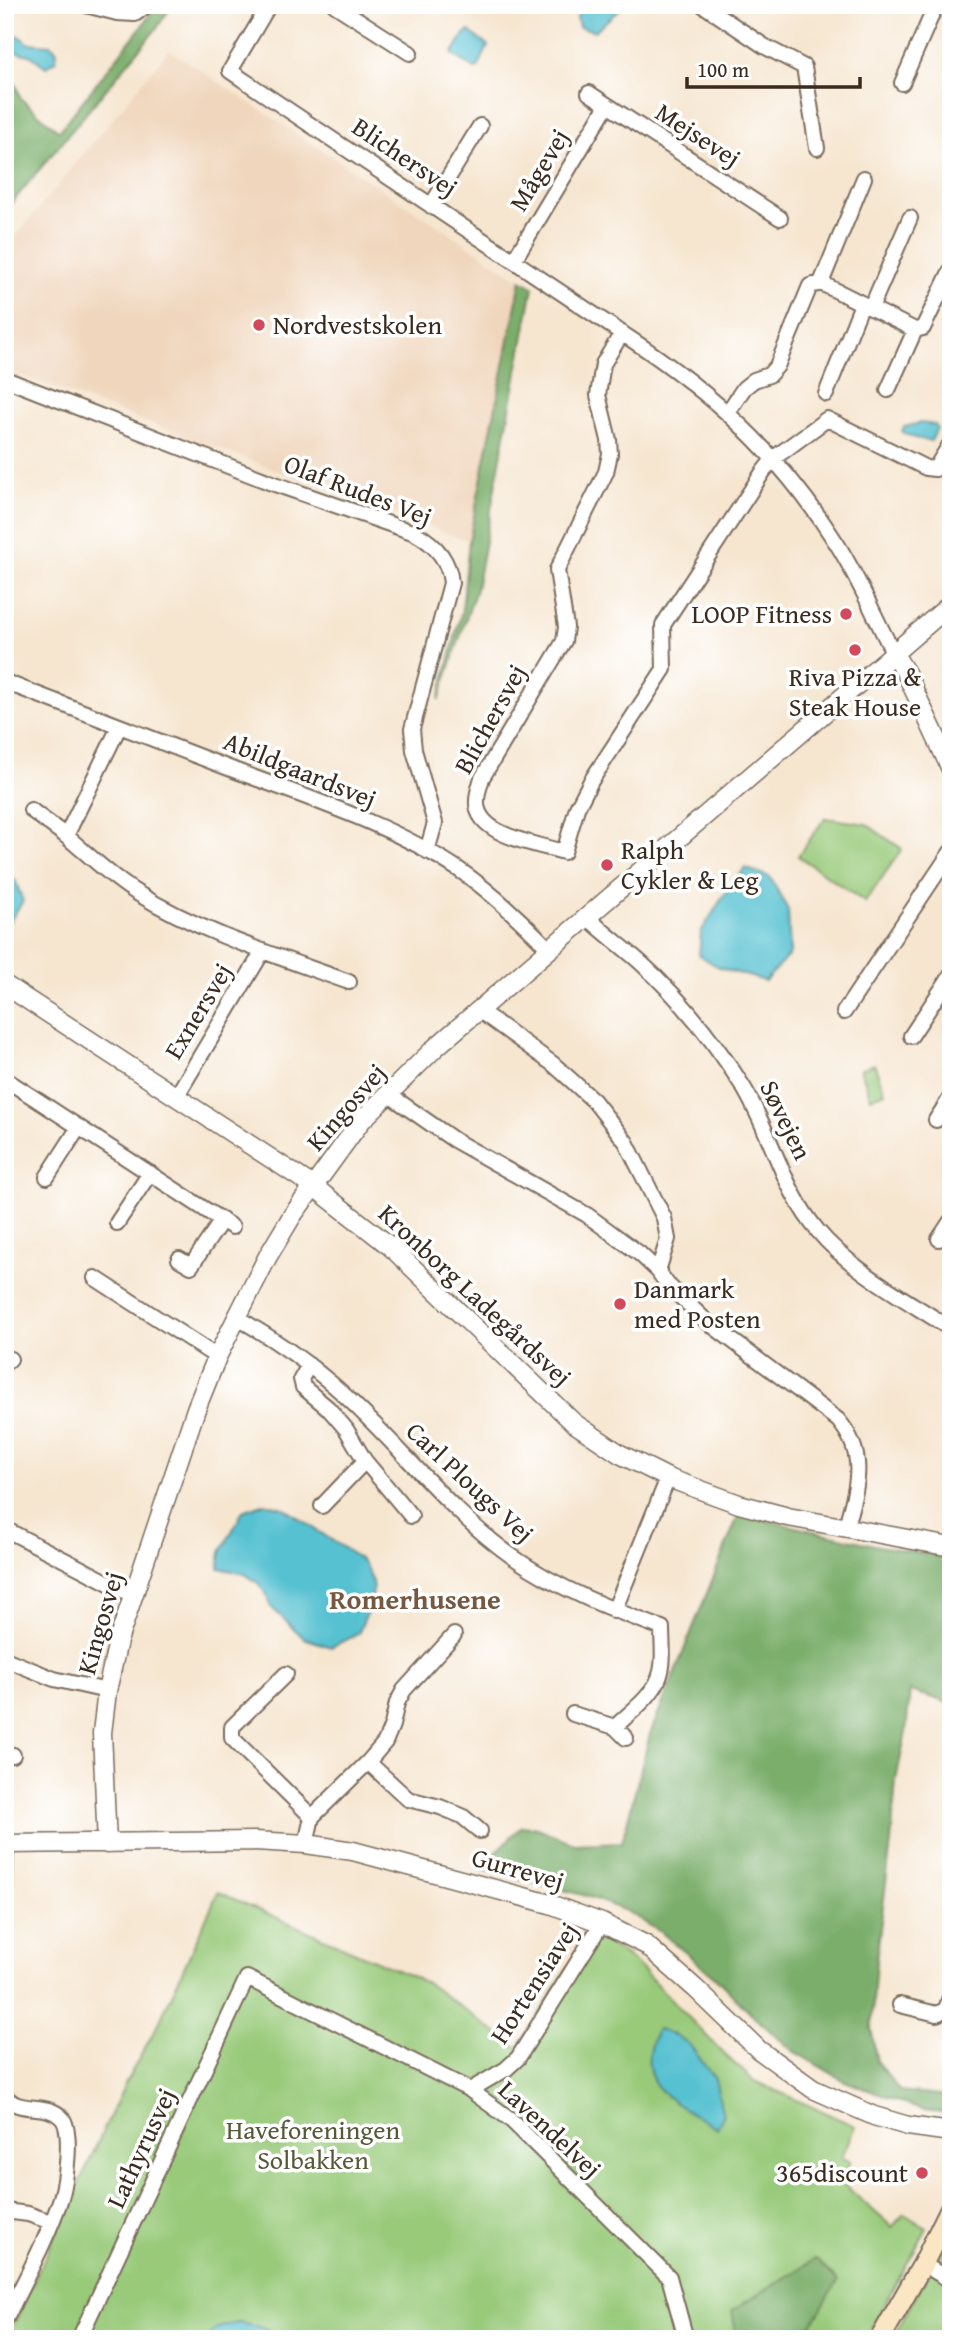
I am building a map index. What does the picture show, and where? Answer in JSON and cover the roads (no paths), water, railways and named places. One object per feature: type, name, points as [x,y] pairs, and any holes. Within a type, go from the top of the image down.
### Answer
[{"type":"main road","points":[[880,2339],[923,2264],[951,2207]]},
{"type":"street","points":[[86,5],[135,14],[146,5]]},
{"type":"street","name":"Blichersvej","points":[[269,5],[230,71],[693,382],[774,458],[838,546],[906,673],[951,769]]},
{"type":"street","points":[[335,5],[410,53]]},
{"type":"street","points":[[703,5],[764,46],[804,67],[817,149]]},
{"type":"street","points":[[902,83],[936,5]]},
{"type":"street","name":"Mejsevej","points":[[589,93],[780,218]]},
{"type":"street","name":"Mågevej","points":[[514,260],[607,105]]},
{"type":"street","points":[[431,206],[480,126]]},
{"type":"street","points":[[821,283],[864,178]]},
{"type":"street","points":[[826,394],[910,218]]},
{"type":"street","points":[[728,412],[744,388],[754,380],[769,376],[777,366],[810,286],[821,283],[915,330],[923,328],[951,270]]},
{"type":"street","points":[[888,390],[915,330]]},
{"type":"street","name":"Blichersvej","points":[[622,333],[603,364],[598,396],[609,440],[610,454],[606,472],[557,570],[566,627],[564,641],[482,778],[476,801],[480,815],[487,825],[506,835],[564,852],[577,808],[591,781],[664,670],[663,625],[774,458]]},
{"type":"street","name":"Olaf Rudes Vej","points":[[5,379],[272,483],[429,540],[450,570],[451,583],[412,729],[414,750],[435,823],[427,851]]},
{"type":"street","points":[[774,458],[827,419],[926,468],[935,469],[951,443]]},
{"type":"street","name":"Kingosvej","points":[[107,1844],[102,1732],[107,1691],[118,1641],[196,1409],[217,1357],[268,1256],[292,1216],[361,1121],[436,1047],[951,604]]},
{"type":"street","name":"Abildgaardsvej","points":[[5,682],[364,820],[458,869],[519,917],[550,950]]},
{"type":"street","points":[[66,836],[120,727]]},
{"type":"street","points":[[31,810],[134,892],[184,919],[349,982]]},
{"type":"street","points":[[844,1012],[951,852]]},
{"type":"street","name":"Søvejen","points":[[587,917],[641,963],[674,995],[704,1030],[744,1087],[802,1210],[817,1230],[850,1262],[951,1329]]},
{"type":"street","name":"Exnersvej","points":[[176,1097],[263,951]]},
{"type":"street","points":[[911,1036],[951,975]]},
{"type":"street","name":"Kronborg Ladegårdsvej","points":[[5,985],[313,1186],[387,1243],[574,1423],[620,1454],[668,1478],[739,1504],[788,1517],[951,1546]]},
{"type":"street","points":[[480,1011],[572,1080],[594,1101],[626,1142],[664,1218],[668,1239],[658,1271]]},
{"type":"street","points":[[6,1081],[227,1224],[191,1266],[179,1259]]},
{"type":"street","points":[[388,1094],[454,1140],[587,1215],[640,1254],[705,1320],[838,1420],[850,1434],[857,1457],[858,1482],[846,1526]]},
{"type":"street","points":[[936,1120],[951,1097]]},
{"type":"street","points":[[47,1177],[79,1127]]},
{"type":"street","points":[[117,1223],[150,1173]]},
{"type":"street","points":[[939,1239],[951,1221]]},
{"type":"street","points":[[95,1278],[217,1357]]},
{"type":"street","name":"Carl Plougs Vej","points":[[236,1317],[333,1385],[472,1524],[512,1556],[573,1593],[662,1628],[663,1664],[659,1678],[621,1732],[573,1714]]},
{"type":"street","points":[[309,1366],[301,1379],[303,1387],[328,1408],[346,1429],[365,1461],[411,1516]]},
{"type":"street","points":[[322,1506],[365,1461]]},
{"type":"street","points":[[614,1611],[668,1478]]},
{"type":"street","points":[[5,1529],[134,1596]]},
{"type":"street","points":[[306,1844],[312,1817],[368,1762],[384,1742],[404,1690],[454,1635]]},
{"type":"street","points":[[5,1659],[54,1679],[107,1691]]},
{"type":"street","points":[[286,1674],[232,1727],[232,1738],[312,1817]]},
{"type":"street","points":[[368,1762],[408,1799],[462,1816],[480,1831]]},
{"type":"street","name":"Gurrevej","points":[[6,1844],[255,1841],[306,1844],[353,1852],[550,1904],[602,1923],[646,1945],[759,2050],[814,2089],[874,2116],[908,2126],[951,2132]]},
{"type":"street","points":[[5,1892],[6,1844]]},
{"type":"street","name":"Hortensiavej","points":[[470,2090],[506,2069],[518,2058],[602,1923]]},
{"type":"street","name":"Lavendelvej","points":[[247,1978],[470,2090],[510,2119],[669,2277],[685,2339]]},
{"type":"street","name":"Lathyrusvej","points":[[79,2339],[247,1978]]},
{"type":"street","points":[[900,2005],[937,2014],[946,2009],[951,1994]]},
{"type":"street","points":[[5,2095],[10,2102],[18,2106],[49,2109],[61,2116],[69,2137],[62,2195],[5,2321]]},
{"type":"street","points":[[5,2211],[28,2214],[51,2222]]},
{"type":"street","points":[[923,2264],[951,2281]]},
{"type":"water","points":[[579,5],[622,5],[595,31],[579,27]]},
{"type":"water","points":[[469,31],[488,46],[478,68],[475,69],[452,54]]},
{"type":"water","points":[[16,34],[28,43],[51,45],[57,51],[56,60],[46,67],[30,55],[5,50],[5,35]]},
{"type":"water","points":[[920,423],[935,425],[937,429],[931,441],[902,432],[904,427]]},
{"type":"water","points":[[745,868],[770,877],[788,910],[790,954],[765,981],[720,968],[699,955],[701,932]]},
{"type":"water","points":[[5,870],[16,882],[23,901],[5,928]]},
{"type":"water","points":[[265,1503],[284,1508],[358,1558],[366,1567],[373,1585],[372,1594],[358,1634],[331,1647],[304,1638],[270,1606],[267,1595],[258,1583],[245,1574],[219,1568],[221,1552],[243,1511]]},
{"type":"water","points":[[657,2029],[675,2035],[689,2044],[715,2079],[723,2116],[717,2128],[672,2101],[653,2079],[649,2065],[650,2049]]},
{"type":"water","points":[[239,2323],[260,2327],[284,2339],[206,2339],[217,2329]]},
{"type":"place","name":"Nordvestskolen","points":[[259,325]]},
{"type":"place","name":"LOOP Fitness","points":[[846,614]]},
{"type":"place","name":"Riva Pizza & Steak House","points":[[855,650]]},
{"type":"place","name":"Ralph Cykler & Leg","points":[[607,865]]},
{"type":"place","name":"Danmark med Posten","points":[[620,1304]]},
{"type":"place","name":"365discount","points":[[922,2173]]},
{"type":"district","name":"Romerhusene","points":[[415,1599]]},
{"type":"park label","name":"Haveforeningen Solbakken","points":[[313,2145]]}]
